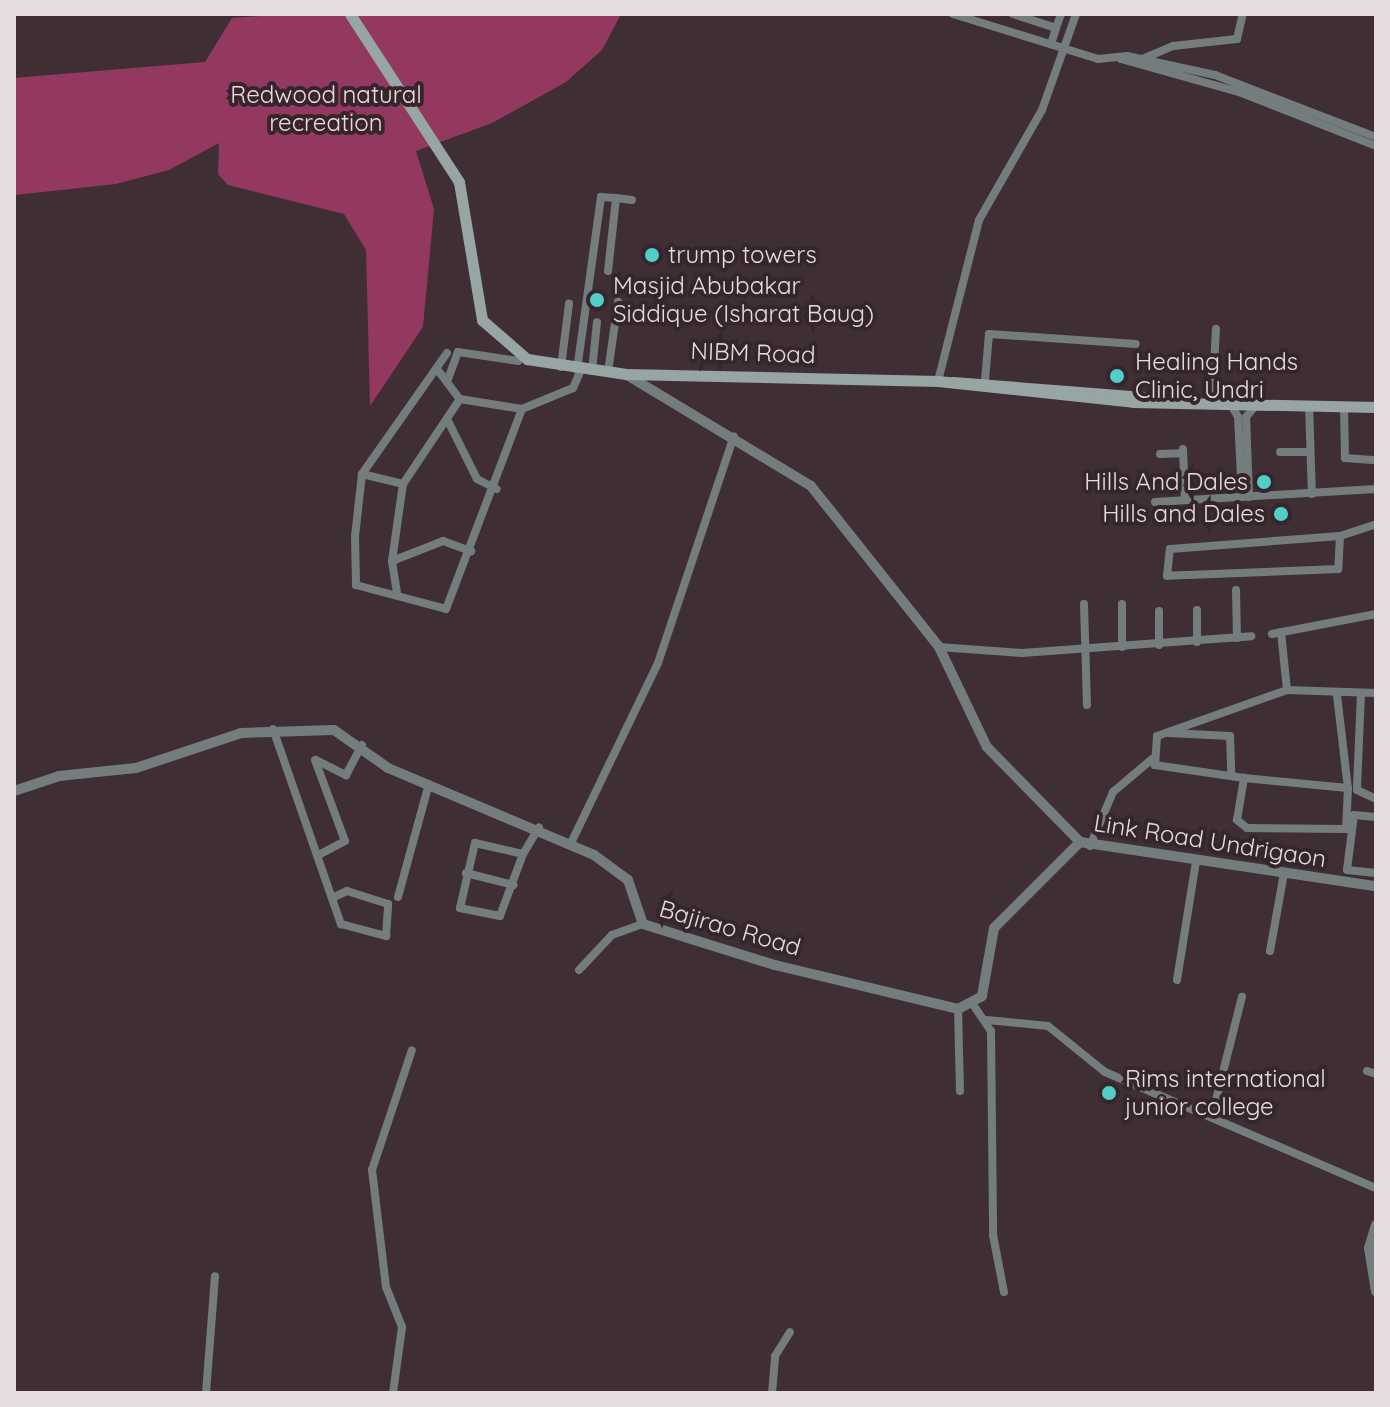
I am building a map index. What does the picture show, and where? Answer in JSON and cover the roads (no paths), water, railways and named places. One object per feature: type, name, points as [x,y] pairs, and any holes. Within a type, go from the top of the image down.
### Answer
[{"type":"main road","name":"NIBM Road","points":[[350,14],[459,182],[482,320],[514,351],[561,368],[626,374],[938,381],[991,391],[1256,405],[1376,407]]},
{"type":"main road","points":[[953,382],[985,380],[1143,397]]},
{"type":"street","points":[[953,14],[1067,49],[1215,75],[1376,137]]},
{"type":"street","points":[[1013,14],[1056,28]]},
{"type":"street","points":[[1051,44],[1061,14]]},
{"type":"street","points":[[938,381],[979,220],[1042,110],[1067,49],[1076,14]]},
{"type":"street","points":[[1139,61],[1173,46],[1237,39],[1243,14]]},
{"type":"street","points":[[1139,61],[1239,92],[1376,146]]},
{"type":"street","points":[[583,370],[601,197],[632,200]]},
{"type":"street","points":[[608,271],[616,198]]},
{"type":"street","points":[[608,372],[618,302]]},
{"type":"street","points":[[561,368],[569,304]]},
{"type":"street","points":[[437,369],[460,399],[522,409],[573,388],[583,370],[597,322]]},
{"type":"street","points":[[1212,402],[1216,329]]},
{"type":"street","points":[[985,380],[989,334],[1136,344]]},
{"type":"street","points":[[447,382],[458,352],[518,361]]},
{"type":"street","points":[[447,353],[362,474],[356,585],[397,593],[446,609],[497,489],[522,409]]},
{"type":"street","name":"Link Road Undrigaon","points":[[626,374],[734,435],[811,486],[939,647],[987,747],[1081,846],[1376,886]]},
{"type":"street","points":[[397,593],[392,561],[403,484],[460,399]]},
{"type":"street","points":[[1230,403],[1244,454]]},
{"type":"street","points":[[1245,497],[1246,417],[1256,405]]},
{"type":"street","points":[[1309,405],[1312,494]]},
{"type":"street","points":[[1344,406],[1345,458],[1376,460]]},
{"type":"street","points":[[447,419],[477,479],[497,489]]},
{"type":"street","points":[[571,843],[654,674],[734,435]]},
{"type":"street","points":[[1160,454],[1183,451],[1185,500]]},
{"type":"street","points":[[1280,452],[1310,452]]},
{"type":"street","points":[[362,474],[403,484]]},
{"type":"street","points":[[1155,502],[1376,489]]},
{"type":"street","points":[[1340,536],[1338,569],[1167,576],[1170,549],[1340,536],[1376,524]]},
{"type":"street","points":[[392,561],[443,541],[471,551]]},
{"type":"street","points":[[1236,590],[1237,638]]},
{"type":"street","points":[[1084,604],[1089,650],[1087,705]]},
{"type":"street","points":[[1122,604],[1122,647]]},
{"type":"street","points":[[1197,610],[1197,642]]},
{"type":"street","points":[[1159,611],[1159,645]]},
{"type":"street","points":[[1287,690],[1276,633],[1376,614]]},
{"type":"street","points":[[939,647],[1089,650],[1251,636]]},
{"type":"street","points":[[1004,1292],[993,1235],[987,1020],[974,1006],[994,928],[1057,865],[1081,846],[1113,792],[1152,759],[1164,732],[1287,690],[1337,695],[1376,693]]},
{"type":"street","points":[[1361,693],[1357,790],[1376,799]]},
{"type":"street","points":[[1244,778],[1236,809],[1247,828],[1338,833],[1346,829],[1348,788],[1337,695]]},
{"type":"street","points":[[273,728],[341,924],[386,936],[388,904],[347,891],[334,897]]},
{"type":"street","name":"Bajirao Road","points":[[14,791],[59,776],[136,768],[273,728],[347,733],[388,768],[540,827],[571,843],[628,880],[643,924],[775,965],[958,1009],[974,1006]]},
{"type":"street","points":[[1164,732],[1230,736],[1231,772]]},
{"type":"street","points":[[319,855],[345,841],[315,760],[346,775],[363,745]]},
{"type":"street","points":[[1152,759],[1161,767],[1231,772],[1244,778],[1348,788]]},
{"type":"street","points":[[398,897],[429,784]]},
{"type":"street","points":[[1376,817],[1354,815],[1347,870],[1376,873]]},
{"type":"street","points":[[523,854],[477,842],[466,873],[462,910],[500,916],[523,854],[540,827]]},
{"type":"street","points":[[1177,980],[1196,862]]},
{"type":"street","points":[[466,873],[513,885]]},
{"type":"street","points":[[1270,951],[1284,873]]},
{"type":"street","points":[[579,970],[612,935],[643,924]]},
{"type":"street","points":[[1212,1116],[1242,997]]},
{"type":"street","points":[[958,1009],[960,1091]]},
{"type":"street","points":[[987,1020],[1048,1026],[1105,1072],[1376,1188]]},
{"type":"street","points":[[393,1393],[402,1327],[386,1287],[372,1170],[412,1050]]},
{"type":"street","points":[[1376,1225],[1369,1248],[1376,1291]]},
{"type":"street","points":[[206,1393],[215,1276]]},
{"type":"street","points":[[772,1393],[775,1356],[790,1332]]},
{"type":"place","name":"trump towers","points":[[652,255]]},
{"type":"place","name":"Masjid Abubakar Siddique (Isharat Baug)","points":[[597,300]]},
{"type":"place","name":"Healing Hands Clinic, Undri","points":[[1117,376]]},
{"type":"place","name":"Hills And Dales","points":[[1264,482]]},
{"type":"place","name":"Hills and Dales","points":[[1281,514]]},
{"type":"place","name":"Rims international junior college","points":[[1109,1093]]},
{"type":"park label","name":"Redwood natural recreation","points":[[326,109]]}]
